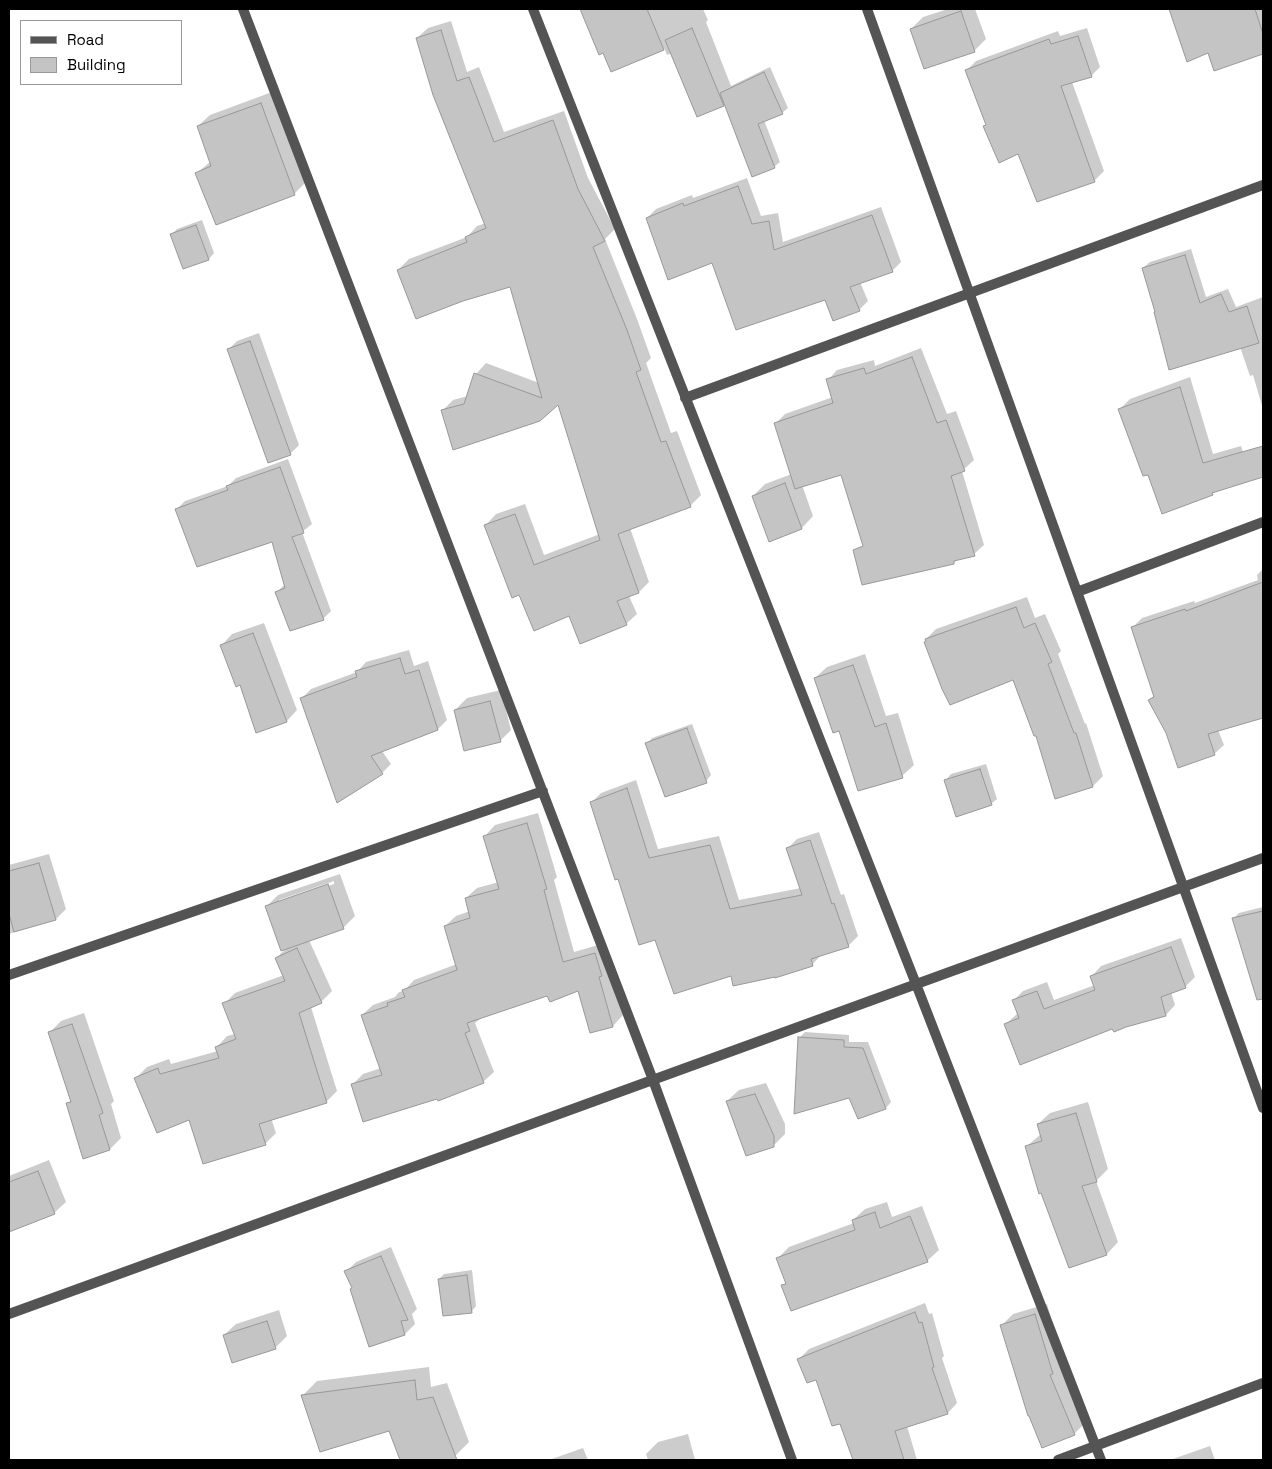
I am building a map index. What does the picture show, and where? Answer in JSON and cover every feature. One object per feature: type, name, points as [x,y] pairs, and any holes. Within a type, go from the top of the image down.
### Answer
[{"type":"street","points":[[243,9],[653,1080],[792,1460]]},
{"type":"street","points":[[533,9],[1101,1460]]},
{"type":"street","points":[[867,9],[1263,1108]]},
{"type":"street","points":[[685,398],[1263,185]]},
{"type":"street","points":[[1077,592],[1263,522]]},
{"type":"street","points":[[9,975],[542,791]]},
{"type":"street","points":[[9,1314],[1263,858]]},
{"type":"street","points":[[1058,1460],[1263,1382]]},
{"type":"building","points":[[580,9],[647,9],[664,50],[611,72],[603,53],[599,55]]},
{"type":"building","points":[[1169,9],[1255,9],[1263,34],[1263,54],[1214,71],[1208,53],[1187,62]]},
{"type":"building","points":[[961,11],[975,52],[924,69],[910,29]]},
{"type":"building","points":[[692,28],[724,106],[697,117],[665,40]]},
{"type":"building","points":[[441,30],[457,81],[469,77],[494,142],[553,120],[578,189],[605,241],[593,247],[641,370],[636,372],[661,442],[666,441],[691,507],[618,534],[639,593],[617,601],[627,625],[580,644],[569,616],[534,631],[519,595],[512,598],[484,525],[515,514],[534,565],[600,540],[558,405],[540,421],[453,450],[441,410],[464,404],[474,373],[542,398],[510,287],[463,301],[416,319],[397,270],[467,242],[465,237],[486,228],[433,95],[416,38]]},
{"type":"building","points":[[1078,36],[1092,77],[1061,86],[1095,182],[1037,202],[1018,154],[999,163],[983,126],[986,125],[965,70],[1049,39],[1051,44]]},
{"type":"building","points":[[764,72],[783,114],[758,124],[775,168],[752,177],[720,93]]},
{"type":"building","points":[[261,103],[295,195],[216,225],[195,173],[211,166],[197,126]]},
{"type":"building","points":[[738,186],[752,224],[769,221],[774,250],[872,215],[893,272],[850,287],[860,311],[833,321],[825,300],[736,330],[712,263],[668,280],[646,218],[683,203],[684,206]]},
{"type":"building","points":[[196,225],[209,260],[183,269],[170,234]]},
{"type":"building","points":[[1185,255],[1200,303],[1221,294],[1229,312],[1247,306],[1259,343],[1169,370],[1142,268]]},
{"type":"building","points":[[250,341],[291,455],[268,463],[227,349]]},
{"type":"building","points":[[912,357],[937,423],[946,420],[965,471],[951,476],[975,556],[954,561],[954,564],[862,585],[853,550],[863,546],[841,475],[795,489],[774,423],[833,403],[826,379],[864,368],[866,374]]},
{"type":"building","points":[[1180,387],[1203,463],[1263,446],[1263,477],[1212,493],[1213,495],[1162,514],[1148,475],[1143,476],[1118,409]]},
{"type":"building","points":[[280,467],[304,533],[292,537],[324,620],[290,631],[275,592],[285,588],[272,542],[197,567],[175,509],[228,490],[226,486]]},
{"type":"building","points":[[785,483],[802,529],[769,542],[752,496]]},
{"type":"building","points":[[1263,582],[1263,718],[1208,734],[1215,755],[1178,768],[1166,733],[1148,700],[1154,697],[1131,627],[1185,609],[1186,611]]},
{"type":"building","points":[[1016,607],[1024,628],[1035,623],[1052,662],[1048,664],[1074,733],[1076,733],[1093,787],[1055,799],[1036,736],[1034,736],[1013,680],[950,705],[924,642],[926,641],[925,639]]},
{"type":"building","points":[[253,633],[287,722],[256,733],[240,685],[236,687],[220,645]]},
{"type":"building","points":[[400,658],[405,674],[419,670],[438,730],[371,756],[383,774],[337,803],[300,698],[357,677],[355,671]]},
{"type":"building","points":[[853,665],[875,727],[886,723],[903,778],[858,791],[839,731],[833,733],[814,678]]},
{"type":"building","points":[[490,701],[501,742],[464,751],[454,710]]},
{"type":"building","points":[[687,728],[707,783],[665,797],[645,743]]},
{"type":"building","points":[[980,769],[992,805],[956,817],[944,780]]},
{"type":"building","points":[[627,788],[649,858],[710,845],[730,909],[802,895],[786,848],[810,840],[849,947],[811,959],[813,966],[775,978],[733,986],[731,976],[674,994],[655,940],[639,945],[618,879],[615,880],[590,802]]},
{"type":"building","points":[[527,823],[547,889],[544,890],[563,962],[595,953],[602,976],[599,977],[613,1027],[590,1033],[578,991],[550,1002],[547,996],[467,1023],[470,1031],[465,1033],[484,1083],[438,1101],[437,1099],[363,1122],[351,1084],[382,1075],[361,1015],[388,1006],[387,1003],[405,997],[402,990],[457,970],[444,926],[470,918],[465,898],[499,889],[483,836]]},
{"type":"building","points":[[39,863],[56,920],[14,932],[9,914],[9,871]]},
{"type":"building","points":[[328,884],[344,929],[281,951],[265,906]]},
{"type":"building","points":[[1263,911],[1263,999],[1257,1000],[1232,918]]},
{"type":"building","points":[[1171,947],[1186,988],[1161,997],[1166,1016],[1114,1032],[1112,1029],[1020,1065],[1004,1024],[1019,1018],[1012,1000],[1037,991],[1044,1009],[1095,990],[1090,976]]},
{"type":"building","points":[[297,948],[322,1003],[299,1013],[327,1103],[259,1124],[266,1145],[203,1164],[189,1120],[157,1133],[134,1078],[158,1068],[160,1074],[219,1058],[215,1047],[236,1039],[222,1003],[285,981],[275,958]]},
{"type":"building","points":[[72,1024],[103,1113],[99,1115],[110,1150],[83,1159],[66,1103],[71,1102],[48,1032]]},
{"type":"building","points":[[798,1037],[844,1040],[844,1047],[863,1048],[886,1109],[858,1119],[849,1098],[794,1114]]},
{"type":"building","points":[[755,1094],[774,1136],[774,1147],[746,1156],[726,1101]]},
{"type":"building","points":[[1076,1113],[1097,1182],[1082,1186],[1107,1255],[1069,1268],[1041,1193],[1039,1194],[1025,1146],[1042,1141],[1037,1124]]},
{"type":"building","points":[[38,1171],[55,1214],[9,1232],[9,1182]]},
{"type":"building","points":[[875,1212],[880,1228],[910,1216],[928,1262],[791,1311],[781,1285],[786,1284],[776,1258],[855,1230],[852,1220]]},
{"type":"building","points":[[381,1256],[408,1320],[401,1321],[405,1335],[369,1347],[350,1289],[352,1288],[344,1271]]},
{"type":"building","points":[[467,1275],[472,1313],[443,1316],[438,1279]]},
{"type":"building","points":[[915,1312],[919,1323],[922,1322],[934,1367],[932,1368],[948,1414],[895,1431],[904,1460],[853,1460],[840,1424],[832,1426],[816,1380],[807,1383],[797,1359]]},
{"type":"building","points":[[1035,1314],[1053,1374],[1050,1375],[1075,1435],[1042,1448],[1028,1416],[1000,1325]]},
{"type":"building","points":[[267,1321],[276,1349],[232,1363],[223,1335]]},
{"type":"building","points":[[415,1380],[417,1400],[433,1397],[457,1460],[400,1460],[389,1431],[320,1452],[301,1395]]}]
